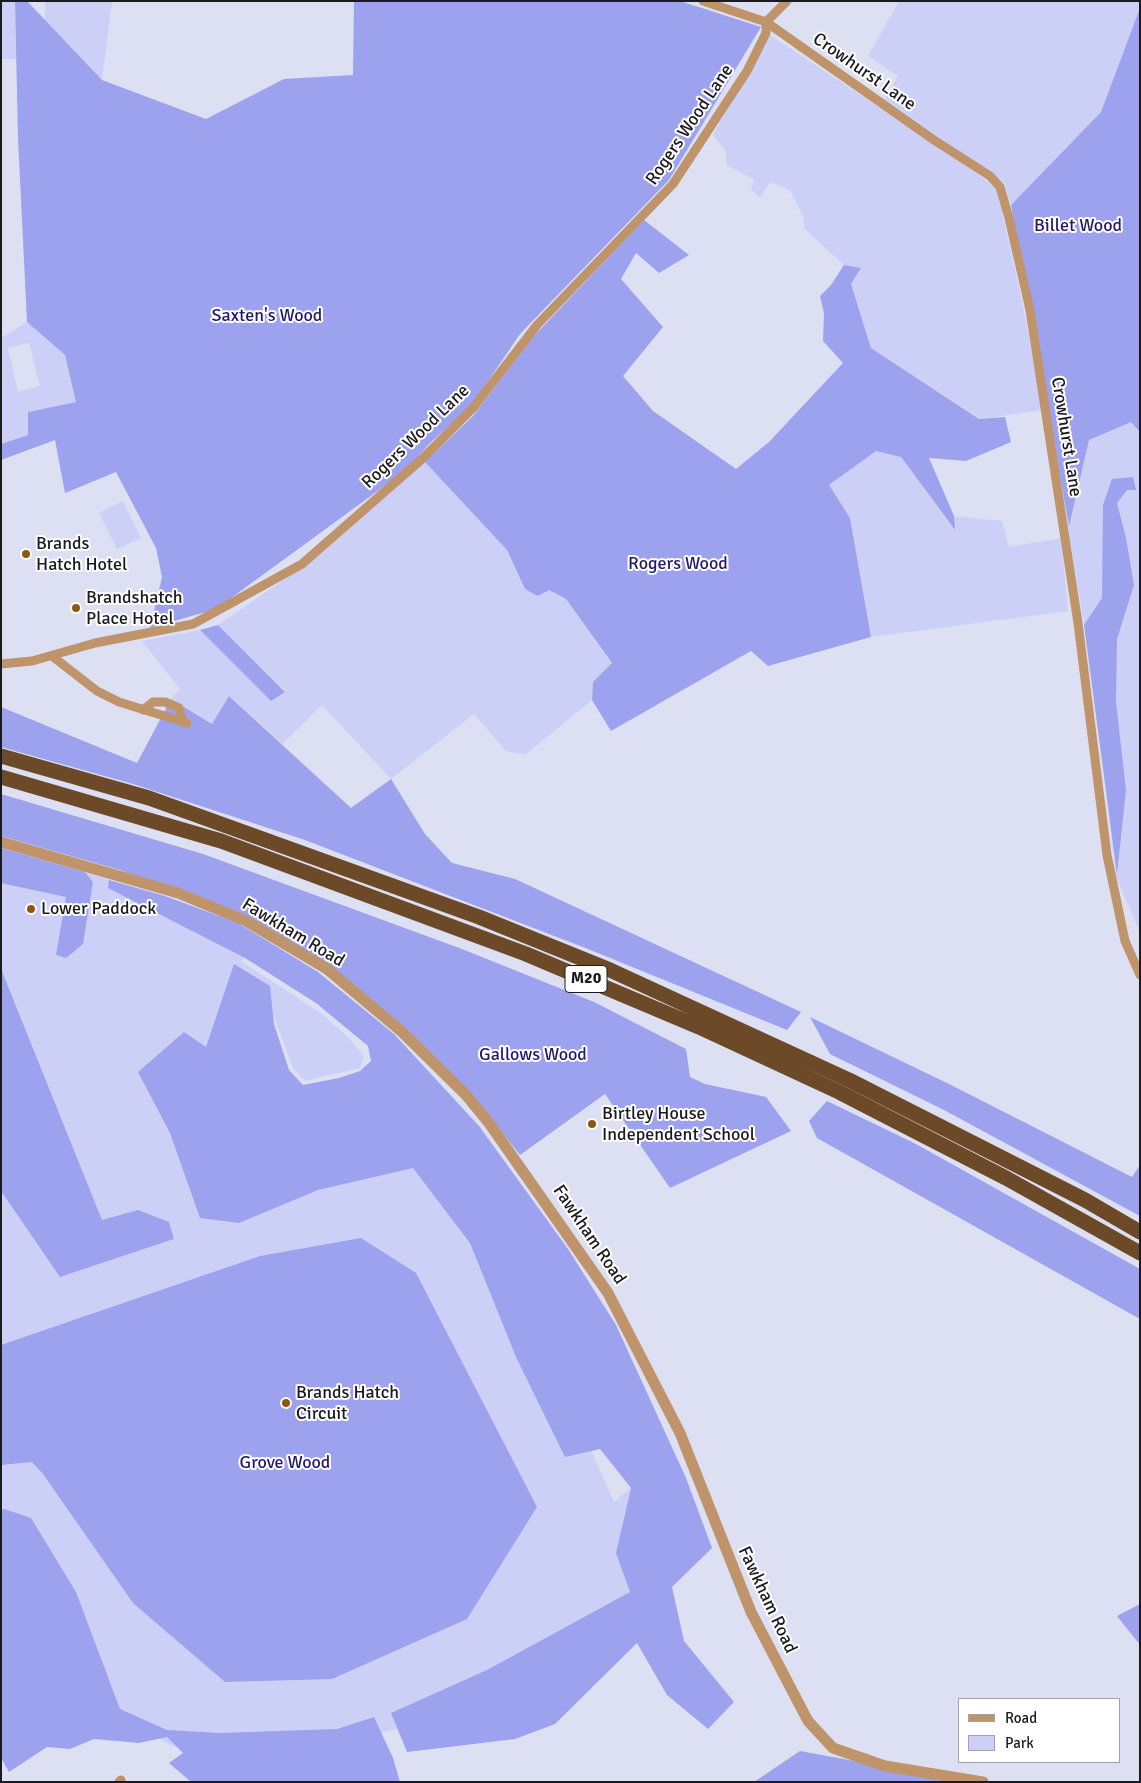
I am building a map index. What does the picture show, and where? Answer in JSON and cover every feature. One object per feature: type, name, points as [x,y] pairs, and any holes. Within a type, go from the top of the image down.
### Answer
[{"type":"highway","name":"M20","points":[[1,756],[149,798],[479,917],[610,970],[849,1080],[1085,1200],[1140,1232]]},
{"type":"highway","name":"M20","points":[[1,777],[221,841],[336,882],[543,961],[700,1027],[839,1092],[1006,1178],[1140,1253]]},
{"type":"street","name":"Crowhurst Lane","points":[[703,1],[766,22],[917,128],[984,172],[1000,187],[1030,310],[1078,623],[1108,855],[1125,941],[1140,975]]},
{"type":"street","points":[[766,22],[787,1]]},
{"type":"street","name":"Rogers Wood Lane","points":[[1,664],[52,656],[95,643],[193,624],[238,601],[302,564],[422,459],[473,408],[537,325],[673,184],[747,72],[766,33],[766,22]]},
{"type":"street","points":[[67,668],[73,650]]},
{"type":"street","points":[[52,656],[97,691],[119,702],[143,710],[185,722],[179,708],[165,702],[153,702],[143,710]]},
{"type":"street","name":"Fawkham Road","points":[[1,842],[178,893],[246,921],[326,970],[401,1031],[466,1095],[489,1123],[608,1293],[680,1433],[751,1612],[808,1721],[833,1748],[885,1766],[983,1782]]},
{"type":"green space","points":[[1,1],[15,1],[16,59],[1,59]]},
{"type":"green space","name":"Saxten's Wood","points":[[15,1],[27,1],[102,80],[206,119],[284,79],[353,75],[354,1],[680,1],[761,27],[669,180],[520,334],[472,405],[430,443],[405,471],[216,609],[150,628],[162,577],[156,548],[116,472],[65,493],[55,440],[1,460],[1,444],[28,435],[28,412],[76,402],[65,355],[27,322],[18,138]]},
{"type":"green space","points":[[45,1],[112,1],[102,80],[45,21]]},
{"type":"green space","points":[[899,1],[1140,1],[1140,8],[1101,112],[1011,205],[1004,183],[885,99],[898,76],[868,56]]},
{"type":"green space","name":"Billet Wood","points":[[1140,8],[1140,432],[1131,422],[1089,440],[1069,526],[1011,205],[1101,112]]},
{"type":"green space","points":[[770,35],[966,165],[997,189],[1023,306],[1043,410],[980,419],[871,348],[851,284],[861,268],[844,265],[805,229],[803,216],[790,190],[770,182],[760,198],[751,189],[754,180],[727,165],[725,150],[713,135]]},
{"type":"green space","name":"Rogers Wood","points":[[644,220],[689,255],[659,273],[636,253],[621,279],[663,327],[623,376],[653,411],[736,469],[769,442],[843,363],[823,341],[824,313],[820,296],[831,285],[844,265],[861,268],[851,284],[871,348],[979,419],[1005,417],[1011,442],[966,461],[929,458],[954,516],[955,530],[901,457],[876,451],[829,485],[850,518],[871,637],[768,666],[751,651],[611,731],[592,700],[593,682],[612,663],[566,599],[549,590],[538,596],[525,589],[507,550],[425,462],[473,416],[533,337]]},
{"type":"green space","points":[[27,322],[65,355],[77,402],[28,412],[28,435],[1,444],[1,338]],"holes":[[[29,343],[40,386],[18,392],[8,348]]]},
{"type":"green space","points":[[1140,404],[1140,933],[1116,876],[1093,679],[1057,459]]},
{"type":"green space","points":[[876,449],[901,457],[954,530],[954,516],[1002,521],[1009,547],[1061,538],[1068,611],[871,637],[850,518],[829,486]]},
{"type":"green space","points":[[425,462],[507,550],[525,589],[549,590],[566,599],[612,664],[593,682],[592,700],[525,755],[506,751],[474,714],[391,779],[322,705],[282,744],[230,696],[213,724],[171,699],[180,689],[142,641],[200,630],[271,701],[285,691],[218,625],[320,555]]},
{"type":"green space","points":[[1133,477],[1136,490],[1127,490],[1117,503],[1126,538],[1134,585],[1117,639],[1116,702],[1126,790],[1117,874],[1084,625],[1102,598],[1103,505],[1112,479]]},
{"type":"green space","points":[[123,501],[141,538],[117,549],[99,513]]},
{"type":"green space","points":[[218,625],[285,692],[271,701],[200,630]]},
{"type":"green space","points":[[229,696],[351,808],[391,779],[425,834],[452,863],[515,879],[801,1012],[787,1030],[588,949],[305,840],[133,784],[1,747],[1,707],[137,763],[171,699],[212,724]]},
{"type":"green space","name":"Gallows Wood","points":[[1,794],[203,854],[462,949],[594,1002],[686,1049],[690,1077],[705,1084],[766,1097],[791,1131],[670,1188],[605,1094],[520,1155],[469,1091],[405,1029],[253,920],[120,870],[1,836]]},
{"type":"green space","points":[[1,848],[85,872],[93,882],[83,944],[66,958],[56,955],[66,897],[1,883]]},
{"type":"green space","name":"Brands Hatch Circuit","points":[[85,872],[109,880],[108,888],[245,958],[241,961],[322,1014],[350,1039],[364,1057],[360,1068],[305,1081],[293,1068],[263,988],[205,1055],[399,1150],[517,1284],[614,1502],[631,1488],[623,1522],[640,1598],[410,1727],[274,1752],[172,1746],[116,1716],[1,1521],[1,873],[91,892],[93,882]]},
{"type":"green space","points":[[109,880],[165,896],[238,923],[318,972],[394,1034],[479,1126],[568,1249],[616,1325],[686,1478],[712,1548],[672,1587],[684,1641],[734,1702],[708,1729],[667,1695],[637,1643],[555,1724],[515,1739],[407,1752],[391,1713],[487,1670],[630,1592],[616,1553],[631,1488],[600,1449],[565,1457],[516,1357],[470,1243],[413,1168],[318,1190],[239,1223],[200,1218],[170,1133],[138,1072],[184,1032],[206,1047],[234,964],[270,986],[274,1024],[289,1070],[303,1085],[339,1078],[360,1071],[371,1061],[368,1046],[316,1003],[245,958],[108,888]]},
{"type":"green space","points":[[1,969],[102,1220],[138,1210],[169,1222],[174,1239],[60,1277],[1,1191]]},
{"type":"green space","points":[[810,1017],[951,1085],[1132,1177],[1140,1165],[1140,1216],[944,1110],[830,1054]]},
{"type":"green space","points":[[827,1101],[916,1144],[1140,1269],[1140,1319],[817,1138],[809,1121]]},
{"type":"green space","name":"Grove Wood","points":[[361,1238],[416,1273],[537,1507],[467,1619],[332,1679],[225,1682],[133,1603],[43,1474],[32,1462],[1,1465],[1,1345],[260,1256]]},
{"type":"green space","points":[[4,1509],[31,1518],[76,1592],[120,1709],[167,1730],[220,1733],[337,1729],[374,1717],[393,1758],[400,1782],[191,1782],[169,1763],[183,1753],[167,1737],[139,1743],[94,1739],[70,1749],[47,1747],[9,1772],[1,1758],[1,1510]]},
{"type":"green space","points":[[1140,1604],[1140,1645],[1117,1616]]},
{"type":"green space","points":[[800,1751],[969,1782],[754,1782]]},
{"type":"place","name":"Brands Hatch Hotel","points":[[26,554]]},
{"type":"place","name":"Brandshatch Place Hotel","points":[[76,608]]},
{"type":"place","name":"Lower Paddock","points":[[31,909]]},
{"type":"place","name":"Birtley House Independent School","points":[[592,1124]]},
{"type":"place","name":"Brands Hatch Circuit","points":[[286,1403]]}]
